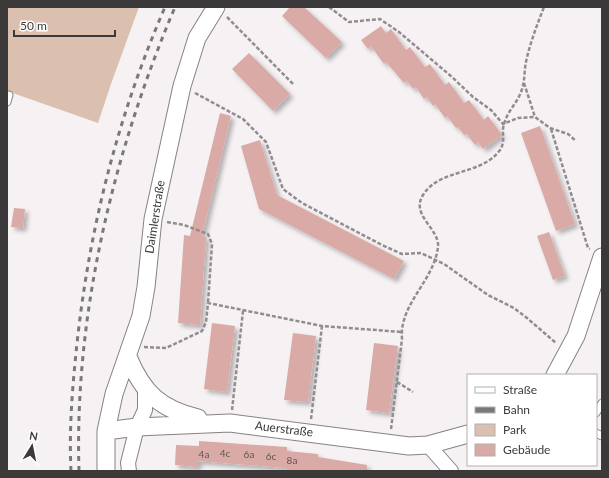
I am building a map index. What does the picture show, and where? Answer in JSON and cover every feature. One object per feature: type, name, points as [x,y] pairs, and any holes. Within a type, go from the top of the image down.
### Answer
[{"type":"street","name":"Daimlerstraße","points":[[106,471],[106,431],[114,394],[130,352],[141,316],[146,287],[153,219],[182,86],[197,38],[219,10]]},
{"type":"street","points":[[556,374],[576,336],[599,254]]},
{"type":"street","points":[[130,352],[132,368],[145,389],[163,406],[181,414],[230,422]]},
{"type":"street","points":[[129,471],[128,463],[137,427],[145,410],[145,389]]},
{"type":"street","name":"Auerstraße","points":[[106,431],[137,427],[230,422],[409,446],[428,445],[467,434]]},
{"type":"street","points":[[428,445],[451,471]]},
{"type":"path","points":[[329,7],[349,22],[380,19],[399,32],[473,97],[491,110],[503,124]]},
{"type":"path","points":[[390,444],[402,332],[410,303],[421,288],[438,246],[434,233],[425,221],[420,206],[422,195],[438,180],[483,164],[500,151],[504,140],[503,124],[520,94],[524,83],[526,62],[544,7]]},
{"type":"path","points":[[219,10],[294,86]]},
{"type":"path","points":[[524,83],[535,117],[550,128],[568,134],[576,141]]},
{"type":"path","points":[[182,86],[243,119],[266,142],[283,189],[302,203],[402,254],[421,252],[434,259],[488,296],[528,318],[567,352]]},
{"type":"path","points":[[503,124],[518,118],[535,117]]},
{"type":"path","points":[[550,128],[588,248],[599,254]]},
{"type":"path","points":[[130,352],[166,348],[202,331],[206,322],[212,244],[208,234],[184,225],[153,219]]},
{"type":"path","points":[[208,303],[322,326],[402,332]]},
{"type":"path","points":[[230,422],[243,311]]},
{"type":"path","points":[[309,432],[322,326]]},
{"type":"path","points":[[397,382],[413,392]]},
{"type":"green space","points":[[7,7],[139,7],[98,123],[7,91]]},
{"type":"building","points":[[290,7],[304,7],[342,42],[326,58],[282,16]]},
{"type":"building","points":[[381,26],[386,33],[391,29],[406,50],[410,47],[425,67],[430,64],[445,85],[449,82],[464,103],[469,100],[484,120],[488,116],[502,135],[483,149],[478,142],[475,145],[467,134],[464,135],[458,127],[456,128],[447,116],[445,118],[435,104],[433,106],[427,97],[424,99],[416,87],[413,89],[407,81],[404,83],[386,62],[384,64],[371,46],[368,49],[361,40]]},
{"type":"building","points":[[249,53],[290,94],[273,111],[232,69]]},
{"type":"building","points":[[220,113],[231,116],[202,236],[206,237],[200,325],[178,323],[184,235],[190,236]]},
{"type":"building","points":[[540,126],[575,224],[556,231],[521,133]]},
{"type":"building","points":[[260,140],[277,195],[404,261],[394,279],[259,209],[241,146]]},
{"type":"building","points":[[14,208],[25,209],[23,228],[11,227]]},
{"type":"building","points":[[549,232],[565,276],[553,280],[537,236]]},
{"type":"building","points":[[212,323],[235,326],[227,392],[204,389]]},
{"type":"building","points":[[293,333],[316,336],[308,402],[284,400]]},
{"type":"building","points":[[374,343],[398,346],[389,413],[366,410]]},
{"type":"building","points":[[199,441],[287,447],[287,451],[318,454],[318,457],[367,465],[367,471],[285,471],[286,468],[198,461],[198,467],[175,465],[176,445],[199,446]]},
{"type":"railway","points":[[71,471],[70,442],[73,382],[81,308],[88,264],[107,177],[119,134],[148,49],[165,7]]},
{"type":"railway","points":[[79,471],[79,412],[83,353],[91,293],[102,234],[116,176],[134,118],[153,62],[175,7]]}]
